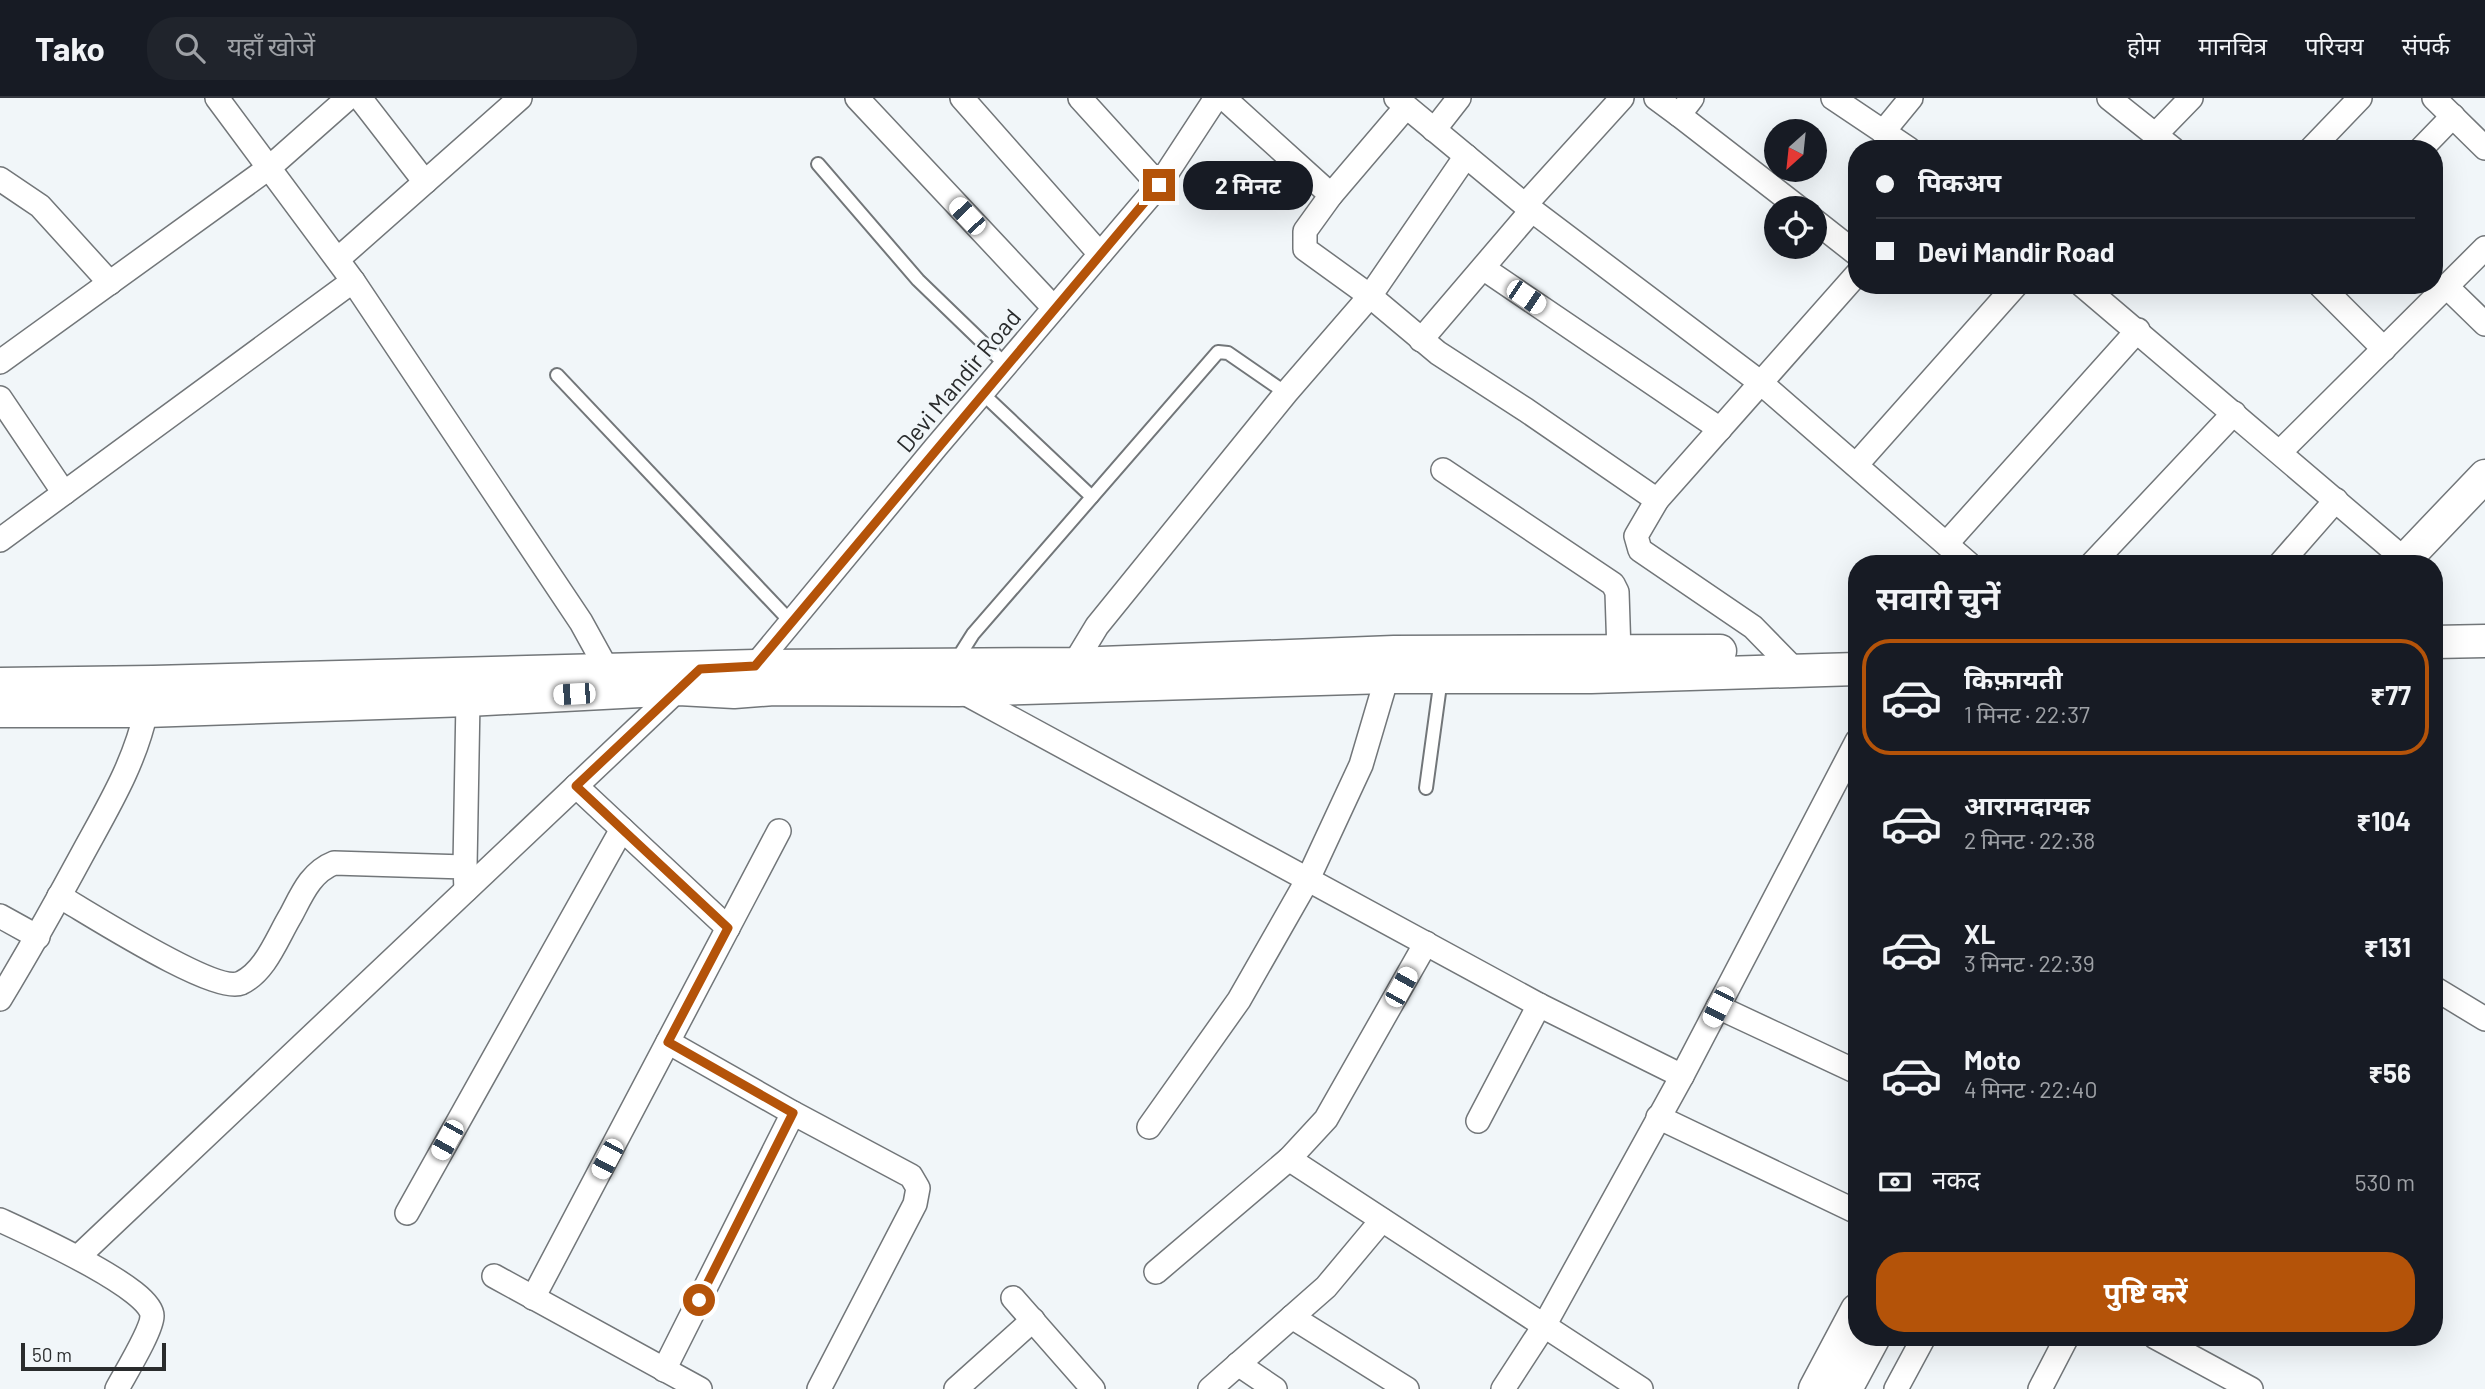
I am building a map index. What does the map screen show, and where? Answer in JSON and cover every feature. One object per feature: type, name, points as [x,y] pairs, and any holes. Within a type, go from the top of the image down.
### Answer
[{"type":"street","points":[[217,98],[338,259],[581,622],[608,671]]},
{"type":"street","points":[[1,359],[270,167],[348,98]]},
{"type":"street","points":[[360,98],[425,181]]},
{"type":"street","points":[[338,259],[520,98]]},
{"type":"street","points":[[857,98],[1054,308]]},
{"type":"street","points":[[962,98],[1100,254]]},
{"type":"street","points":[[1080,98],[1159,185]]},
{"type":"street","name":"Devi Mandir Road","points":[[734,692],[1159,185],[1216,98]]},
{"type":"street","points":[[1224,98],[1331,195]]},
{"type":"street","points":[[1434,130],[1459,98]]},
{"type":"street","points":[[1421,340],[1622,98]]},
{"type":"street","points":[[1656,98],[1686,107],[1785,196]]},
{"type":"street","points":[[1833,98],[1895,140]]},
{"type":"street","points":[[1883,132],[1911,98]]},
{"type":"street","points":[[2109,98],[2164,140]]},
{"type":"street","points":[[2166,140],[2191,98]]},
{"type":"street","points":[[2320,140],[2360,98]]},
{"type":"street","points":[[2434,98],[2485,148]]},
{"type":"street","points":[[1657,500],[1421,340],[1370,296],[1305,248],[1305,231],[1401,102],[1529,207],[1761,383],[1960,555]]},
{"type":"street","points":[[2430,140],[2453,116]]},
{"type":"street","points":[[1074,664],[1097,626],[1286,393],[1370,296],[1465,156]]},
{"type":"street","points":[[0,179],[40,206],[110,283]]},
{"type":"street","points":[[1827,230],[1848,247]]},
{"type":"street","points":[[2443,291],[2485,248]]},
{"type":"street","points":[[1483,268],[1720,429]]},
{"type":"street","points":[[0,540],[353,281]]},
{"type":"street","points":[[1787,660],[1753,627],[1640,550],[1636,536],[1657,500],[1848,284]]},
{"type":"street","points":[[2447,287],[2485,324]]},
{"type":"street","points":[[1856,465],[2008,294]]},
{"type":"street","points":[[2093,294],[2336,500],[2396,555]]},
{"type":"street","points":[[2329,294],[2384,349]]},
{"type":"street","points":[[2280,453],[2440,294]]},
{"type":"street","points":[[1947,543],[2138,330]]},
{"type":"street","points":[[0,398],[64,493]]},
{"type":"street","points":[[2100,555],[2234,413]]},
{"type":"street","points":[[1443,470],[1613,584],[1616,592],[1619,653]]},
{"type":"street","points":[[2409,555],[2485,476]]},
{"type":"street","points":[[2288,555],[2336,500]]},
{"type":"street","points":[[2443,642],[2485,641]]},
{"type":"street","points":[[0,710],[146,711],[468,700],[690,679],[755,666],[956,677],[1387,677],[1442,665],[1591,677],[1787,660],[1848,650]]},
{"type":"street","points":[[0,684],[608,671],[690,679],[734,692],[956,677],[1074,664],[1442,665],[1619,653],[1787,660],[1848,668]]},
{"type":"street","points":[[2443,656],[2485,656]]},
{"type":"street","points":[[956,677],[1308,880],[1539,1004],[1682,1076]]},
{"type":"street","points":[[1149,1127],[1239,1000],[1308,880],[1361,765],[1387,677]]},
{"type":"street","points":[[78,1257],[690,679]]},
{"type":"street","points":[[466,890],[468,700]]},
{"type":"street","points":[[0,999],[38,937],[132,759],[146,711]]},
{"type":"street","points":[[1503,1389],[1544,1326],[1682,1076],[1848,758]]},
{"type":"street","points":[[576,786],[728,928]]},
{"type":"street","points":[[407,1213],[622,829]]},
{"type":"street","points":[[533,1298],[779,831]]},
{"type":"street","points":[[59,896],[197,975],[224,985],[237,984],[262,967],[310,881],[321,868],[334,863],[465,867]]},
{"type":"street","points":[[0,916],[38,937]]},
{"type":"street","points":[[1156,1272],[1289,1159],[1326,1119],[1426,943]]},
{"type":"street","points":[[2443,993],[2485,1019]]},
{"type":"street","points":[[1478,1121],[1539,1004]]},
{"type":"street","points":[[1718,1007],[1848,1068]]},
{"type":"street","points":[[668,1042],[911,1176],[918,1188],[915,1204],[819,1389]]},
{"type":"street","points":[[664,1370],[793,1113]]},
{"type":"street","points":[[1658,1117],[1848,1208]]},
{"type":"street","points":[[1289,1159],[1641,1389]]},
{"type":"street","points":[[0,1220],[78,1257],[140,1296],[150,1307],[152,1316],[117,1389]]},
{"type":"street","points":[[1210,1389],[1326,1287],[1382,1220]]},
{"type":"street","points":[[494,1276],[700,1389]]},
{"type":"street","points":[[1013,1298],[1093,1389]]},
{"type":"street","points":[[1292,1317],[1407,1389]]},
{"type":"street","points":[[956,1389],[1033,1320]]},
{"type":"street","points":[[1815,1389],[1848,1327]]},
{"type":"street","points":[[1846,1389],[1869,1346]]},
{"type":"street","points":[[1895,1389],[1919,1346]]},
{"type":"street","points":[[2040,1389],[2062,1346]]},
{"type":"street","points":[[2189,1346],[2251,1389]]},
{"type":"street","points":[[1238,1364],[1275,1389]]},
{"type":"lane","points":[[818,163],[918,280],[1006,365]]},
{"type":"lane","points":[[956,677],[973,634],[1218,352],[1228,353],[1286,393]]},
{"type":"lane","points":[[557,375],[791,622]]},
{"type":"lane","points":[[982,393],[1092,497]]},
{"type":"lane","points":[[1426,788],[1442,665]]},
{"type":"route","points":[[699,1300],[793,1113],[668,1042],[728,928],[576,786],[700,669],[755,666],[936,447],[1159,185]]}]
